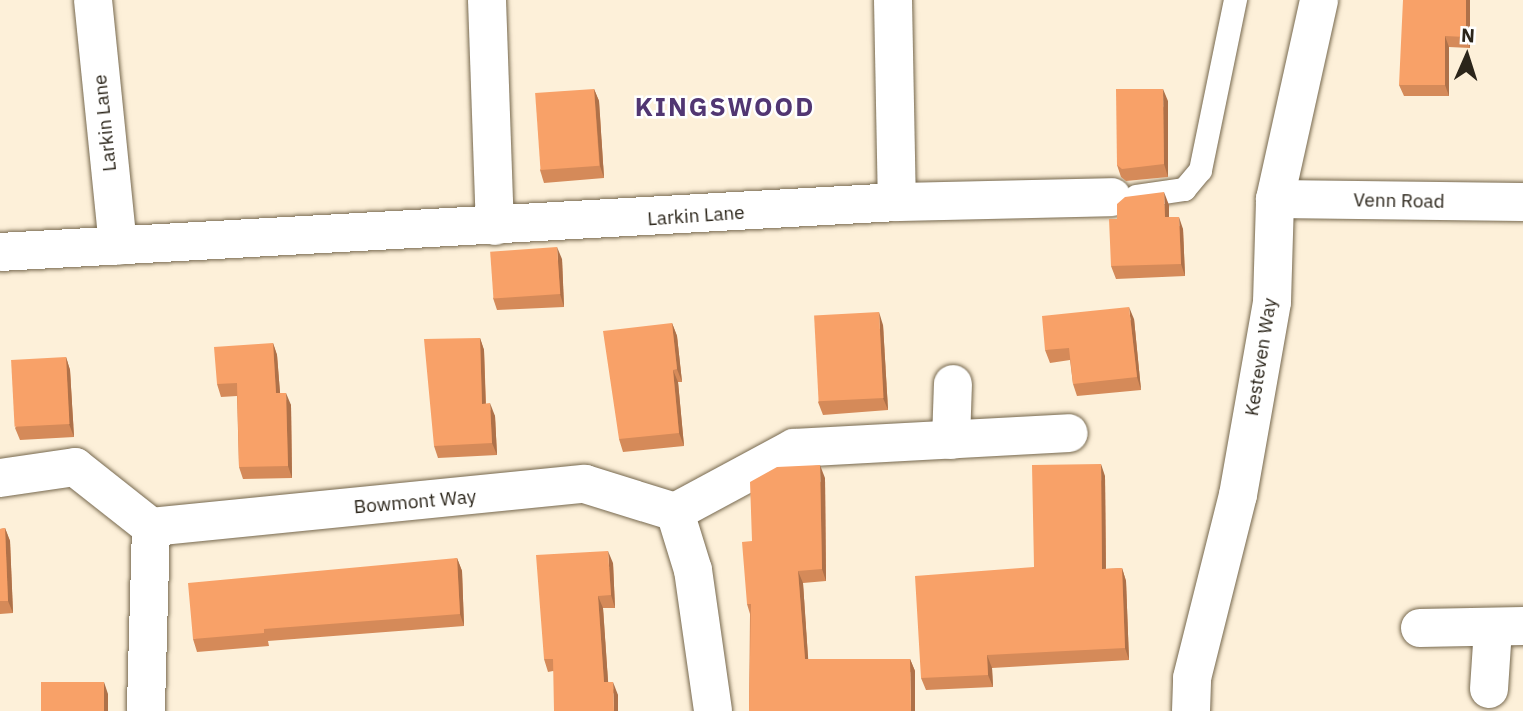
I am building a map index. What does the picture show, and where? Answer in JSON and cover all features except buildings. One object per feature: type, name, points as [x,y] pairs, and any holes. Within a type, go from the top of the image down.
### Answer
[{"type":"street","name":"Larkin Lane","points":[[93,0],[118,246]]},
{"type":"street","points":[[487,0],[495,226]]},
{"type":"street","points":[[893,0],[897,202]]},
{"type":"street","name":"Kesteven Way","points":[[1191,711],[1192,678],[1238,495],[1272,302],[1276,199],[1319,0]]},
{"type":"street","name":"Larkin Lane","points":[[0,252],[897,202],[1112,197]]},
{"type":"street","name":"Venn Road","points":[[1276,199],[1523,202]]},
{"type":"street","points":[[951,440],[953,384]]},
{"type":"street","points":[[713,711],[693,570],[675,512],[794,448],[1069,433]]},
{"type":"street","points":[[0,478],[75,467],[151,527],[146,711]]},
{"type":"street","name":"Bowmont Way","points":[[151,527],[585,484],[675,512]]},
{"type":"street","points":[[1420,628],[1508,627],[1489,689]]},
{"type":"lane","points":[[1112,197],[1184,190],[1200,170],[1235,0]]},
{"type":"district","name":"KINGSWOOD","points":[[725,107]]}]
